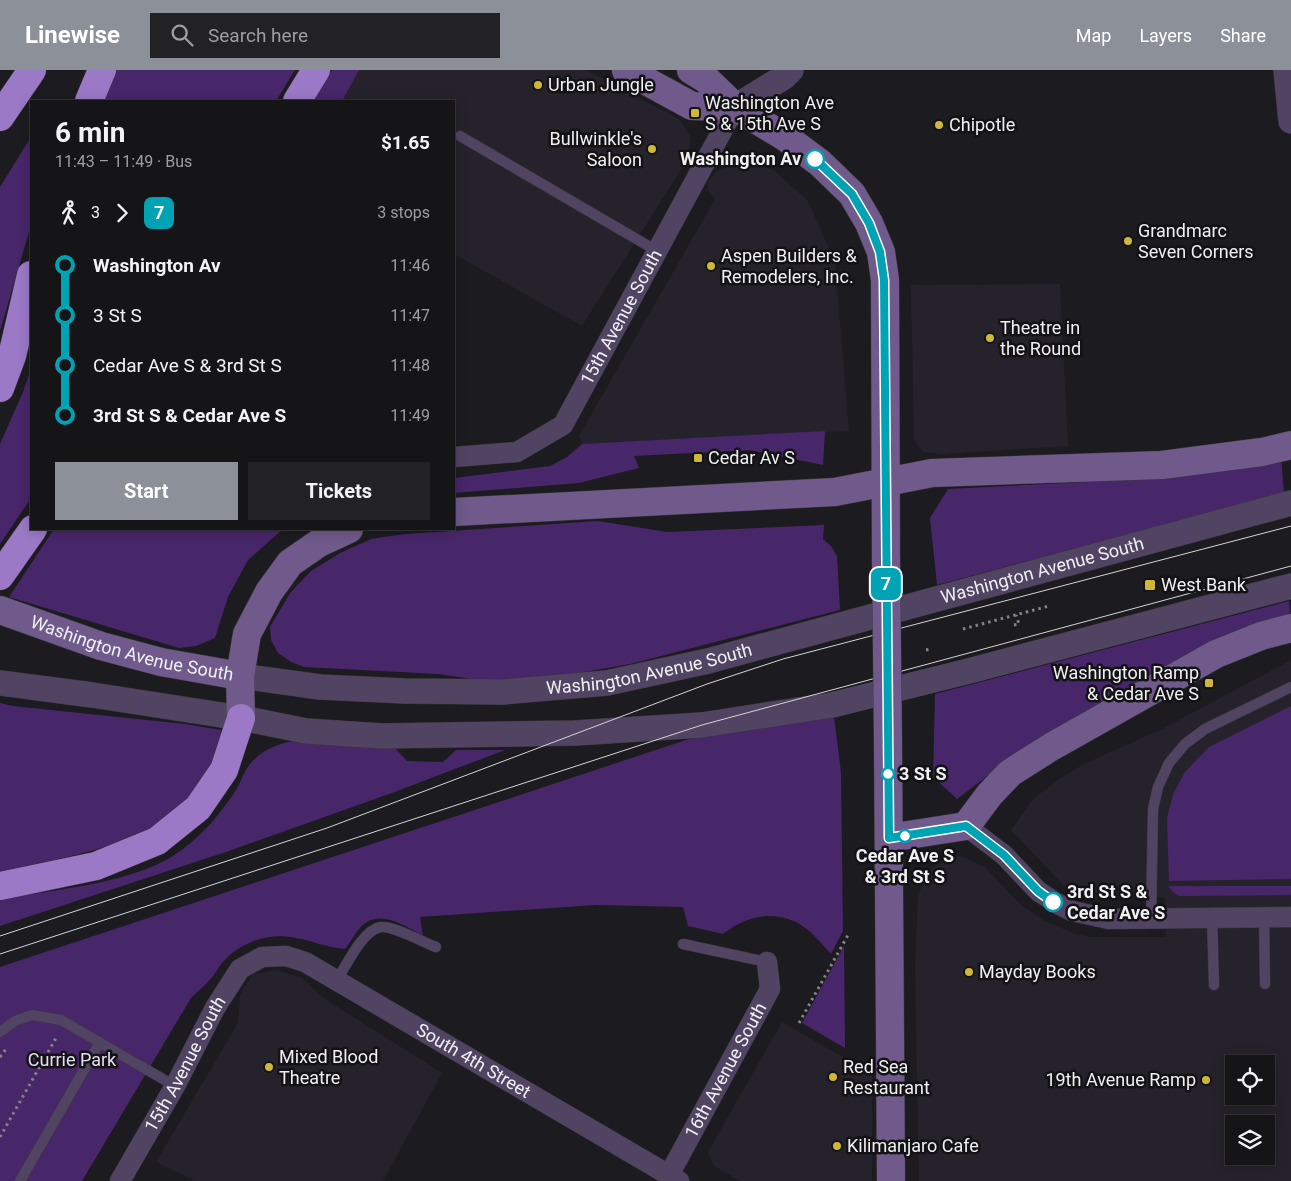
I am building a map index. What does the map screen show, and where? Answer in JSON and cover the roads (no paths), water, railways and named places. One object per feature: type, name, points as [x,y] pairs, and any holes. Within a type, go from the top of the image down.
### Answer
[{"type":"highway","points":[[0,117],[32,70]]},
{"type":"highway","points":[[89,100],[102,70]]},
{"type":"highway","points":[[298,100],[316,70]]},
{"type":"highway","points":[[0,388],[12,356],[30,278]]},
{"type":"highway","points":[[0,576],[32,530]]},
{"type":"highway","points":[[0,886],[96,866],[157,841],[198,808],[224,770],[241,718]]},
{"type":"main road","points":[[626,70],[692,106],[735,107]]},
{"type":"main road","points":[[691,70],[707,80],[735,107],[792,142],[820,163],[852,194],[869,223],[880,252],[884,280],[891,1181]]},
{"type":"main road","points":[[455,512],[835,492],[932,473],[1162,464],[1262,452],[1291,445]]},
{"type":"main road","points":[[241,718],[240,676],[247,634],[269,592],[290,563],[319,543],[347,530]]},
{"type":"main road","name":"Washington Avenue South","points":[[0,610],[110,648],[161,662],[240,676]]},
{"type":"main road","points":[[889,838],[966,826],[990,794],[1010,774],[1051,747],[1216,654],[1261,636],[1291,628]]},
{"type":"street","points":[[735,107],[784,78],[791,70]]},
{"type":"street","points":[[1286,70],[1291,121]]},
{"type":"street","name":"15th Avenue South","points":[[455,457],[517,452],[563,426],[735,107]]},
{"type":"street","name":"Washington Avenue South","points":[[240,676],[320,687],[406,691],[503,692],[606,683],[708,661],[1291,503]]},
{"type":"street","points":[[0,683],[241,718],[306,731],[382,736],[576,733],[702,725],[832,705],[1291,586]]},
{"type":"street","points":[[966,826],[1004,855],[1038,891],[1072,911],[1109,919],[1291,917]]},
{"type":"street","name":"South 4th Street","points":[[262,957],[286,956],[305,962],[674,1178]]},
{"type":"street","name":"15th Avenue South","points":[[120,1181],[175,1086],[216,1008],[240,969],[262,957]]},
{"type":"street","name":"16th Avenue South","points":[[674,1178],[770,989],[767,962]]},
{"type":"lane","points":[[460,136],[658,251]]},
{"type":"lane","points":[[1151,918],[1153,809],[1158,787],[1170,763],[1185,744],[1205,729],[1291,687]]},
{"type":"lane","points":[[1212,918],[1214,985]]},
{"type":"lane","points":[[1264,918],[1265,984]]},
{"type":"lane","points":[[337,980],[369,932],[380,927],[391,928],[436,948]]},
{"type":"lane","points":[[684,944],[767,962]]},
{"type":"lane","points":[[0,1032],[14,1020],[32,1015],[61,1020],[175,1086]]},
{"type":"lane","points":[[20,1181],[100,1042]]},
{"type":"tram line","points":[[0,936],[327,828],[707,684],[783,659],[1291,526]]},
{"type":"tram line","points":[[0,954],[702,725],[1291,566]]},
{"type":"place","name":"Urban Jungle","points":[[538,85]]},
{"type":"place","name":"Washington Ave S & 15th Ave S","points":[[695,113]]},
{"type":"place","name":"Chipotle","points":[[939,125]]},
{"type":"place","name":"Bullwinkle's Saloon","points":[[652,149]]},
{"type":"place","name":"Washington Av","points":[[815,159]]},
{"type":"place","name":"Grandmarc Seven Corners","points":[[1128,241]]},
{"type":"place","name":"Aspen Builders & Remodelers, Inc.","points":[[711,266]]},
{"type":"place","name":"Theatre in the Round","points":[[990,338]]},
{"type":"place","name":"Cedar Av S","points":[[698,458]]},
{"type":"place","name":"West Bank","points":[[1150,585]]},
{"type":"place","name":"Washington Ramp & Cedar Ave S","points":[[1209,683]]},
{"type":"place","name":"3 St S","points":[[888,774]]},
{"type":"place","name":"Cedar Ave S & 3rd St S","points":[[905,836]]},
{"type":"place","name":"3rd St S & Cedar Ave S","points":[[1053,902]]},
{"type":"place","name":"Mayday Books","points":[[969,972]]},
{"type":"place","name":"Mixed Blood Theatre","points":[[269,1067]]},
{"type":"place","name":"Red Sea Restaurant","points":[[833,1077]]},
{"type":"place","name":"19th Avenue Ramp","points":[[1206,1080]]},
{"type":"place","name":"Kilimanjaro Cafe","points":[[837,1146]]},
{"type":"park label","name":"Currie Park","points":[[72,1060]]}]
